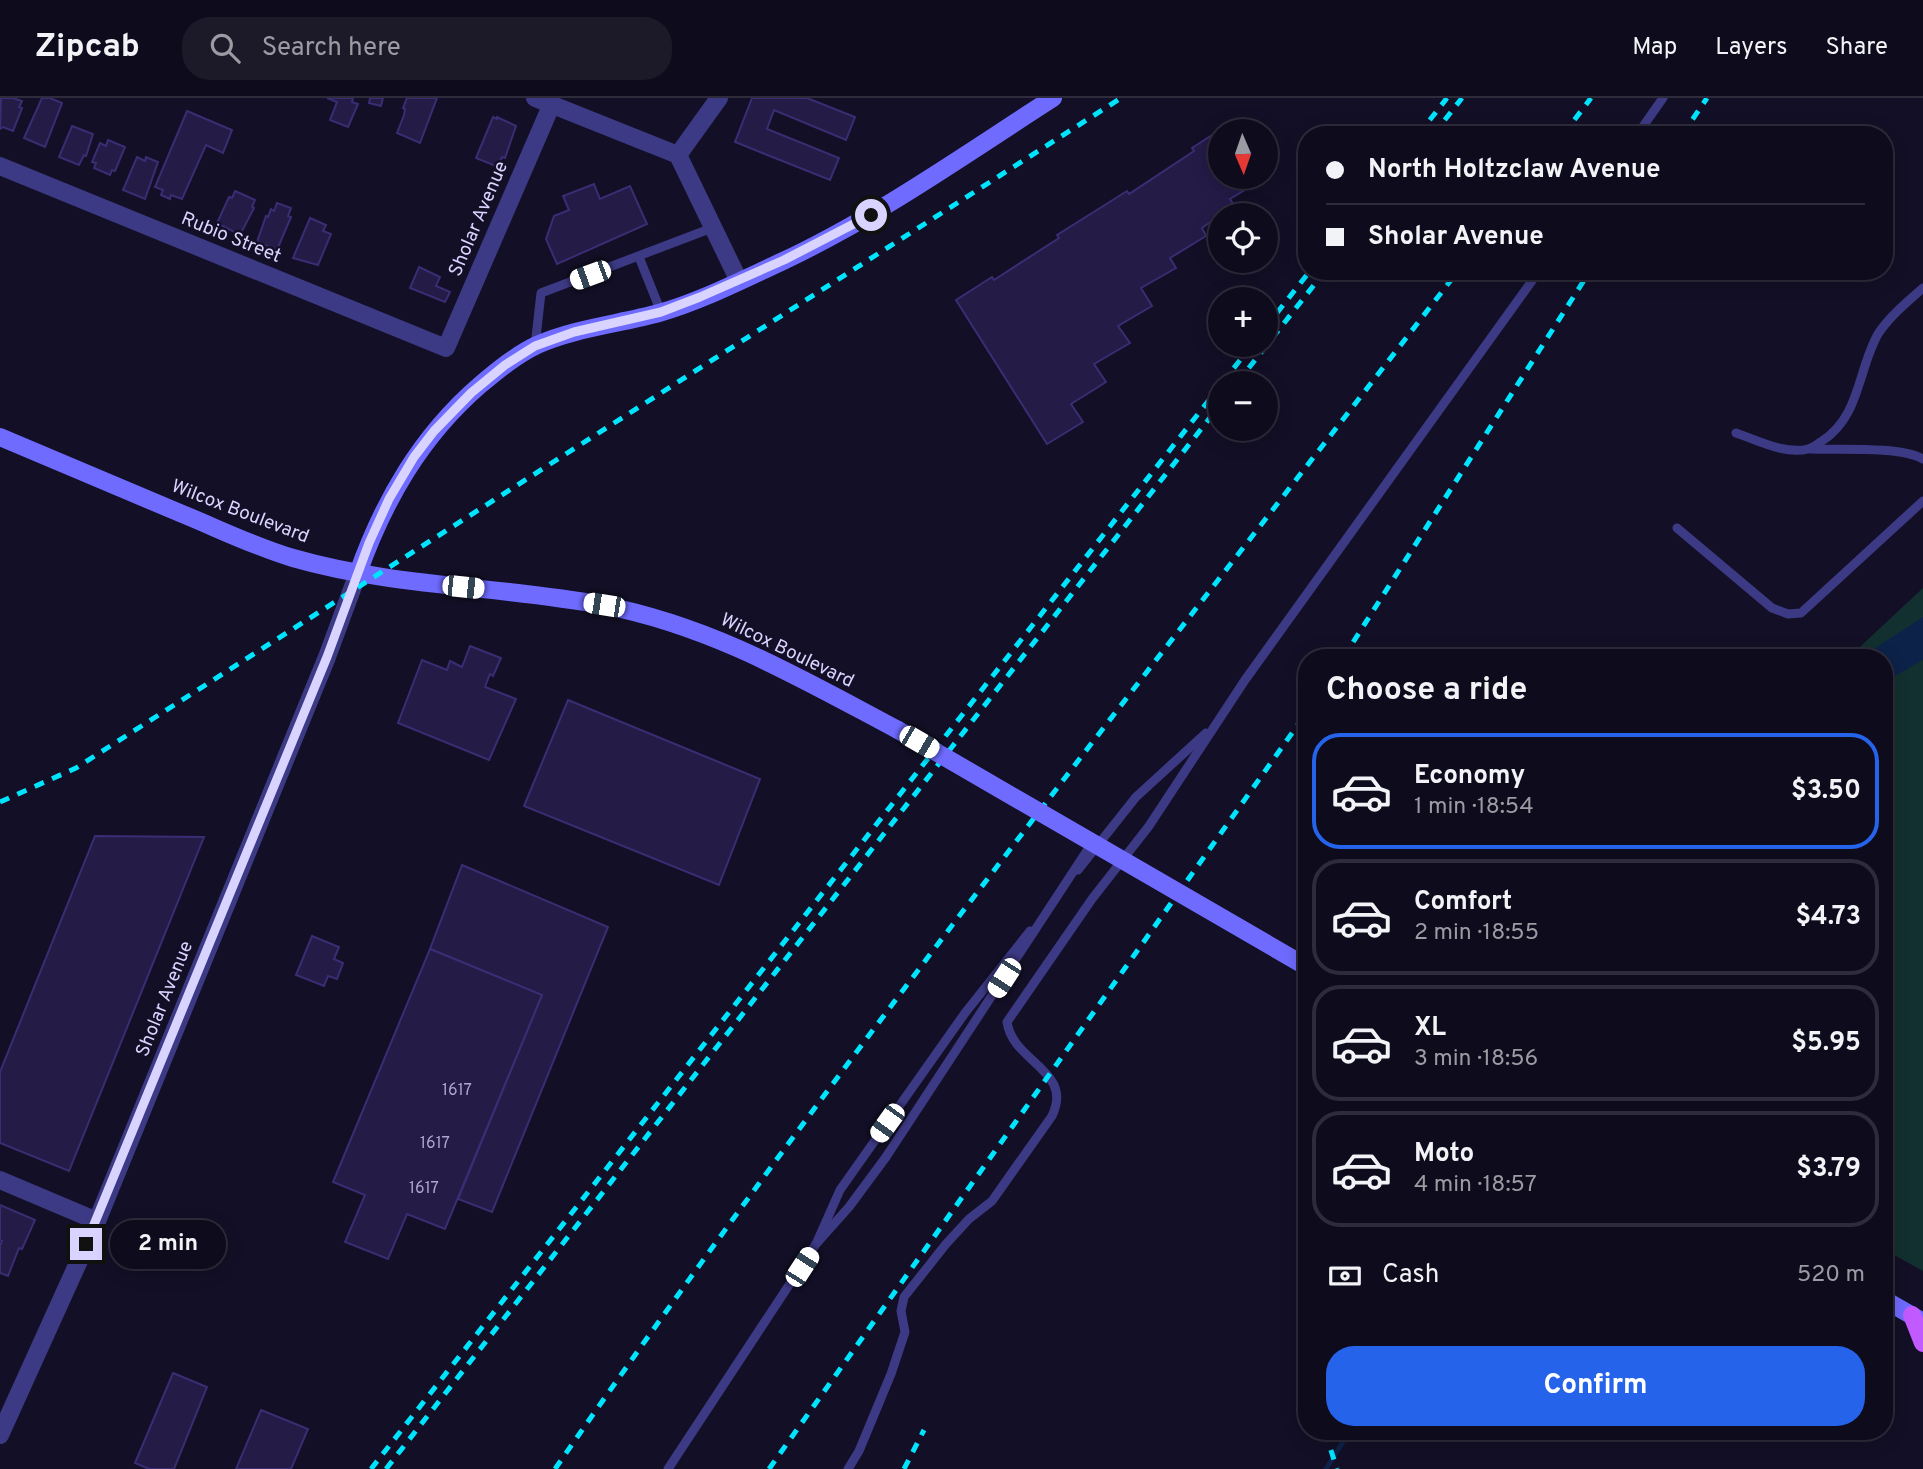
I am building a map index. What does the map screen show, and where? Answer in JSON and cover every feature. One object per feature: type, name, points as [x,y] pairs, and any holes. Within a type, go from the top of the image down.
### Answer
[{"type":"main road","points":[[358,573],[382,513],[403,475],[434,431],[491,376],[535,346],[574,332],[661,312],[739,281],[828,238],[871,215],[1053,98]]},
{"type":"main road","name":"Wilcox Boulevard","points":[[0,437],[215,528],[292,557],[358,573],[531,593],[604,605],[676,623],[750,652],[898,730],[1298,962]]},
{"type":"main road","points":[[1893,1305],[1917,1319],[1923,1343]]},
{"type":"street","points":[[678,155],[719,98]]},
{"type":"street","points":[[543,102],[678,155],[739,281]]},
{"type":"street","name":"Sholar Avenue","points":[[446,348],[543,102]]},
{"type":"street","name":"Rubio Street","points":[[0,166],[446,348]]},
{"type":"street","name":"Sholar Avenue","points":[[0,1435],[97,1221],[327,657],[358,573]]},
{"type":"street","points":[[0,1180],[97,1221]]},
{"type":"lane","points":[[1643,126],[1663,98]]},
{"type":"lane","points":[[535,346],[541,293],[712,228]]},
{"type":"lane","points":[[639,257],[661,312]]},
{"type":"lane","points":[[848,1469],[859,1451],[905,1332],[901,1311],[904,1297],[946,1244],[992,1201],[1058,1103],[1057,1089],[1049,1076],[1016,1046],[1009,1034],[1007,1022],[1092,899],[1149,827],[1253,668],[1533,280]]},
{"type":"lane","points":[[1809,449],[1827,438],[1840,425],[1850,407],[1878,335],[1923,288]]},
{"type":"lane","points":[[1736,433],[1787,450],[1883,451],[1914,454],[1923,459]]},
{"type":"lane","points":[[1677,528],[1772,608],[1788,614],[1801,613],[1923,501]]},
{"type":"lane","points":[[816,1244],[840,1190],[965,1013],[1136,797],[1218,722]]},
{"type":"lane","points":[[668,1469],[816,1244],[849,1207],[886,1157],[1092,843]]},
{"type":"green space","points":[[1923,588],[1923,1271],[1893,1254],[1893,649],[1858,649]]},
{"type":"water","points":[[1923,617],[1923,660],[1893,677],[1893,649],[1874,649]]},
{"type":"building","points":[[1,98],[22,101],[13,131],[3,127],[0,129]]},
{"type":"building","points":[[42,98],[62,103],[45,147],[24,138]]},
{"type":"building","points":[[327,98],[353,98],[352,102],[358,104],[348,127],[330,120],[337,102]]},
{"type":"building","points":[[370,98],[383,98],[381,106],[369,103]]},
{"type":"building","points":[[407,98],[437,98],[420,143],[397,133]]},
{"type":"building","points":[[752,98],[807,98],[855,117],[846,140],[774,110],[767,129],[839,158],[830,180],[735,142]]},
{"type":"building","points":[[187,111],[232,130],[223,153],[206,145],[182,199],[171,195],[170,199],[161,195],[163,190],[155,187]]},
{"type":"building","points":[[493,117],[516,126],[505,158],[502,157],[498,167],[476,158]]},
{"type":"building","points":[[72,126],[93,134],[86,156],[84,155],[79,165],[59,157]]},
{"type":"building","points":[[1208,138],[1208,189],[1246,189],[1230,199],[1233,203],[1208,203],[1208,224],[1202,228],[1206,236],[1170,258],[1176,268],[1141,288],[1152,306],[1118,326],[1130,343],[1094,364],[1106,382],[1071,404],[1083,422],[1047,444],[956,300],[992,277],[994,280],[1059,238],[1057,235],[1127,191],[1129,194],[1194,151],[1192,148]]},
{"type":"building","points":[[108,140],[125,147],[115,171],[112,170],[110,175],[94,168],[96,163],[92,162],[100,143],[106,146]]},
{"type":"building","points":[[137,157],[158,162],[145,199],[123,190]]},
{"type":"building","points":[[594,184],[600,199],[630,186],[647,224],[557,264],[546,239],[554,216],[569,210],[563,196]]},
{"type":"building","points":[[235,191],[255,200],[252,207],[254,208],[240,235],[217,223],[229,197],[232,198]]},
{"type":"building","points":[[277,203],[291,208],[288,216],[291,217],[277,250],[257,242],[266,216],[268,217],[271,209],[274,211]]},
{"type":"building","points":[[310,218],[326,225],[323,231],[331,234],[318,265],[293,258]]},
{"type":"building","points":[[419,267],[440,277],[436,286],[450,292],[445,302],[410,288]]},
{"type":"building","points":[[470,646],[501,658],[485,687],[516,699],[489,760],[398,723],[422,660],[447,670],[450,661],[462,667]]},
{"type":"building","points":[[568,700],[760,779],[719,885],[524,806]]},
{"type":"building","points":[[95,836],[204,837],[69,1171],[0,1143],[0,1072]]},
{"type":"building","points":[[462,865],[608,927],[492,1212],[458,1199],[542,995],[430,949]]},
{"type":"building","points":[[312,936],[339,947],[334,959],[343,963],[337,979],[328,976],[324,986],[296,975]]},
{"type":"building","points":[[430,949],[542,995],[445,1229],[407,1214],[388,1259],[345,1242],[365,1195],[333,1182]]},
{"type":"building","points":[[0,1205],[35,1220],[22,1249],[19,1248],[8,1276],[0,1273]]},
{"type":"building","points":[[173,1373],[207,1387],[174,1469],[149,1469],[135,1463]]},
{"type":"building","points":[[261,1410],[308,1429],[291,1469],[236,1469]]},
{"type":"waterway","points":[[1326,1469],[1344,1440]]},
{"type":"railway","points":[[0,802],[76,768],[1121,98]]},
{"type":"railway","points":[[1425,126],[1447,98]]},
{"type":"railway","points":[[1440,126],[1462,98]]},
{"type":"railway","points":[[1570,126],[1591,98]]},
{"type":"railway","points":[[1688,126],[1707,98]]},
{"type":"railway","points":[[1278,312],[1303,280]]},
{"type":"railway","points":[[1246,371],[1318,280]]},
{"type":"railway","points":[[555,1469],[773,1164],[885,1014],[1451,280]]},
{"type":"railway","points":[[1349,649],[1584,280]]},
{"type":"railway","points":[[1231,371],[1243,357]]},
{"type":"railway","points":[[371,1469],[1208,401]]},
{"type":"railway","points":[[386,1469],[1208,420]]},
{"type":"railway","points":[[769,1469],[1298,725]]},
{"type":"railway","points":[[904,1469],[924,1430]]},
{"type":"railway","points":[[1328,1440],[1337,1469]]},
{"type":"route","points":[[86,1244],[327,657],[369,543],[389,499],[414,457],[434,431],[471,393],[505,365],[535,346],[574,332],[661,312],[700,297],[784,260],[871,215]]}]
